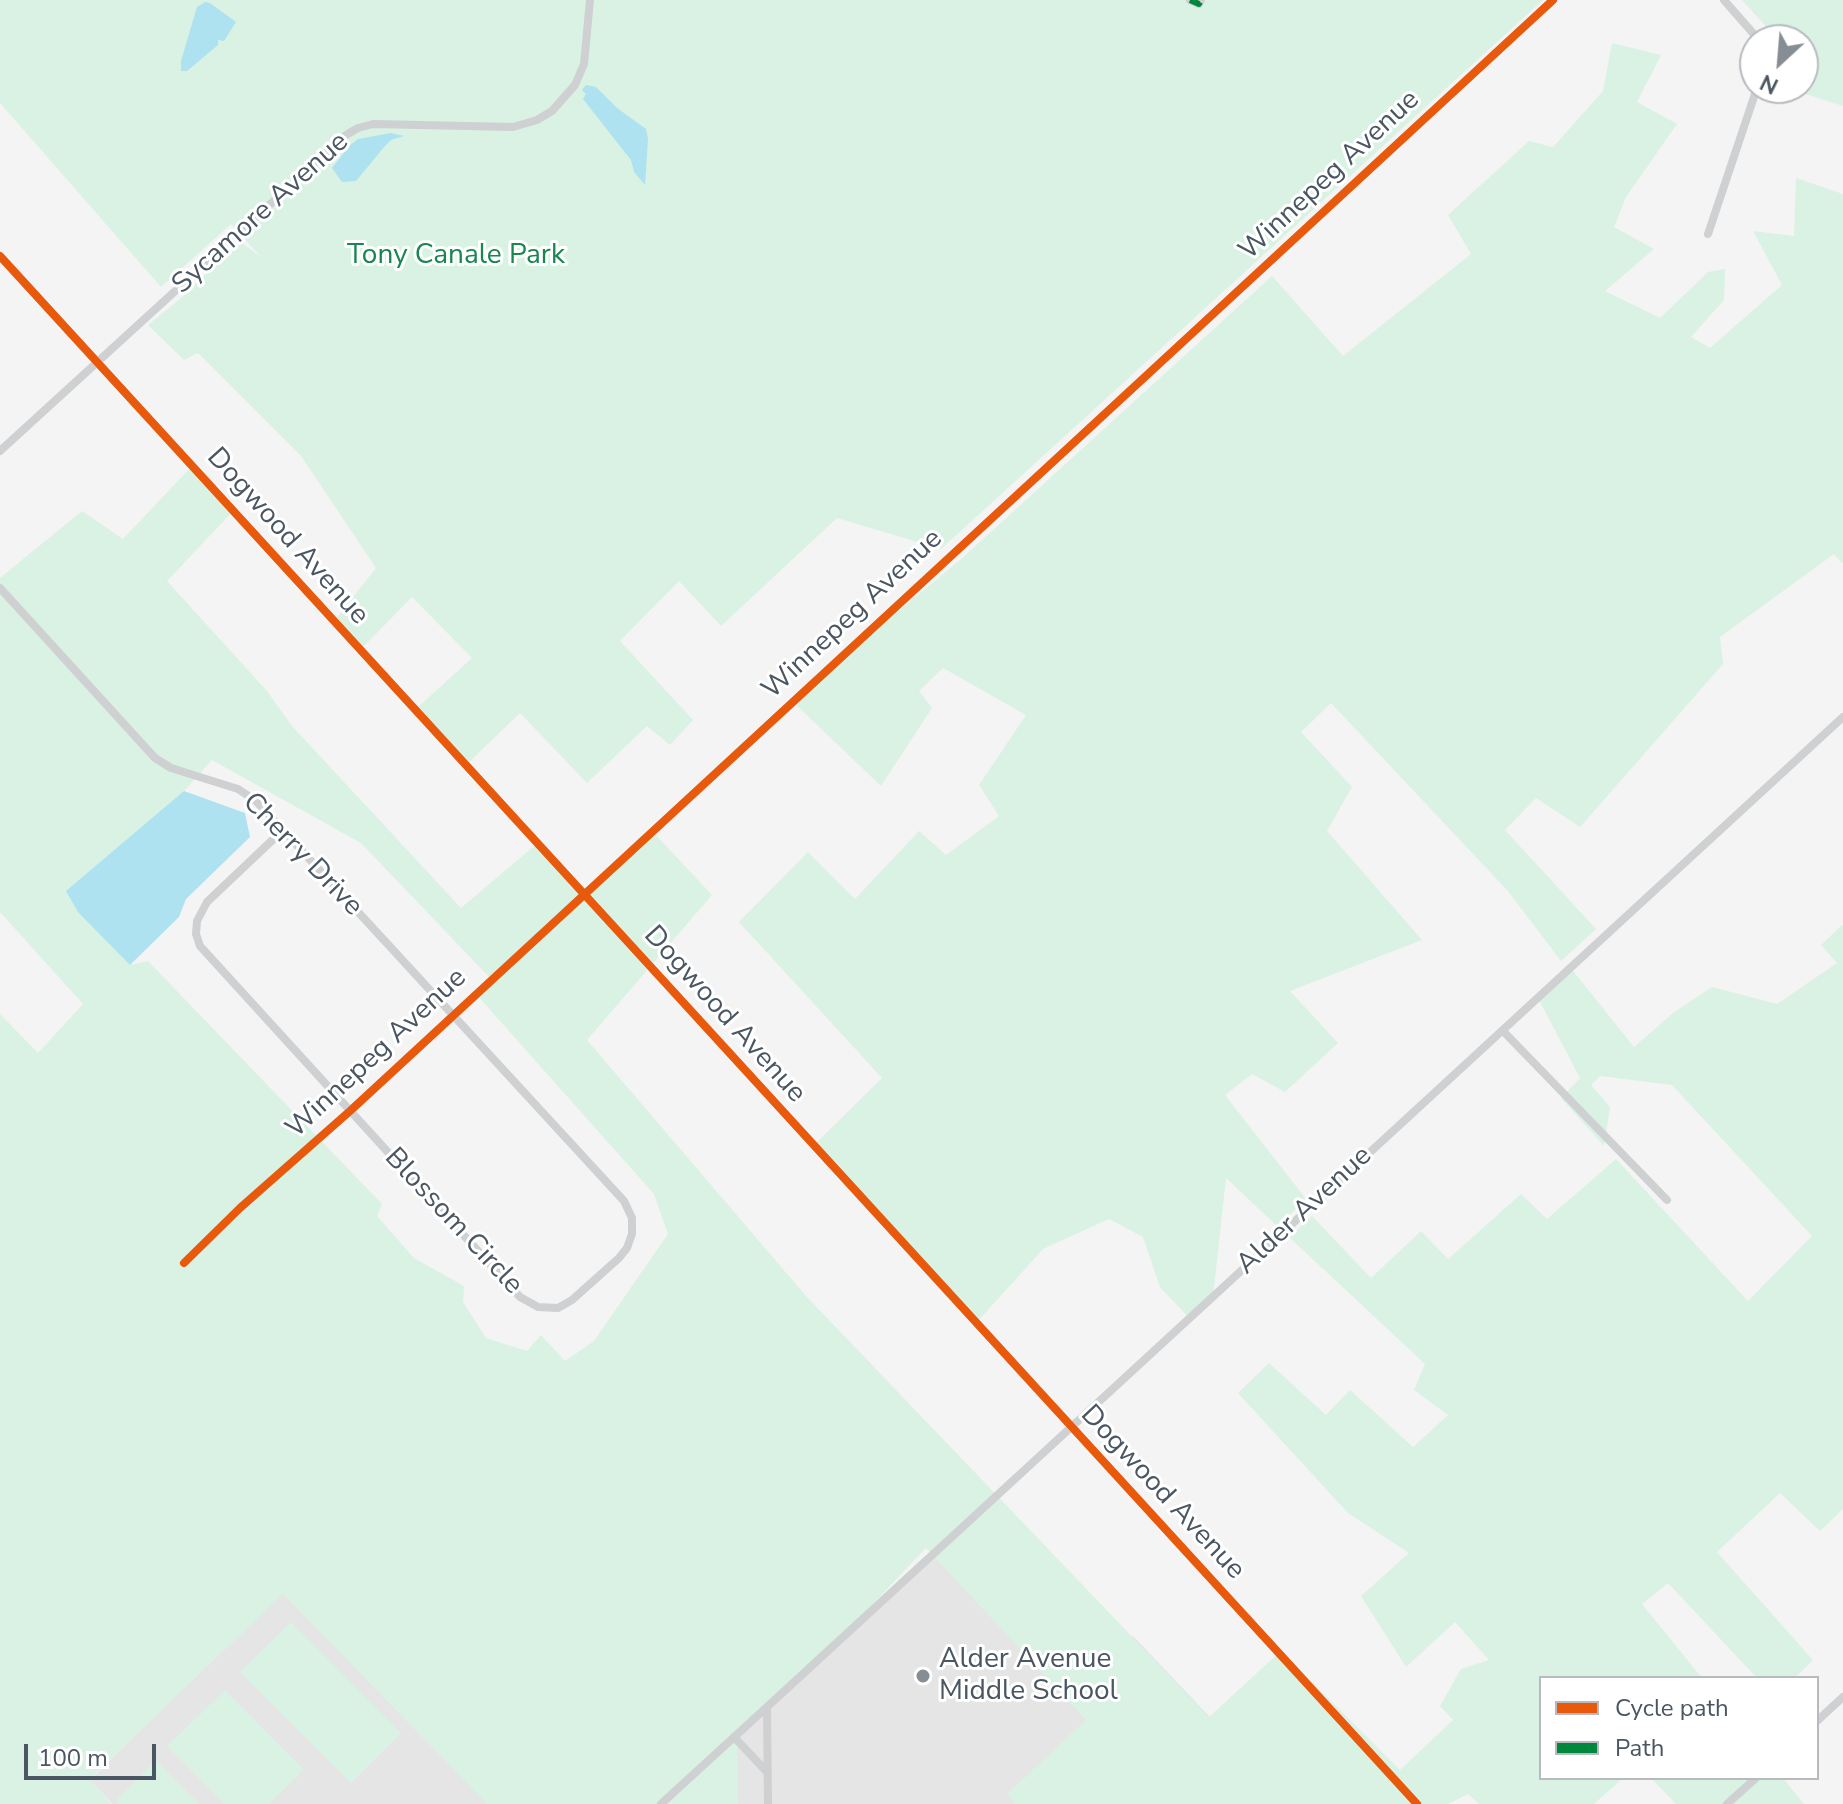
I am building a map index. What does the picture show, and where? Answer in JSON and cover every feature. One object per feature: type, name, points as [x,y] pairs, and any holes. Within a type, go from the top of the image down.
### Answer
[{"type":"street","name":"Sycamore Avenue","points":[[0,451],[346,135],[358,128],[381,124],[513,127],[537,120],[552,111],[575,85],[584,64],[590,0]]},
{"type":"street","name":"Winnepeg Avenue","points":[[184,1263],[240,1208],[350,1111],[1553,0]]},
{"type":"street","points":[[1724,0],[1745,24]]},
{"type":"street","points":[[1708,234],[1752,104]]},
{"type":"street","name":"Dogwood Avenue","points":[[0,256],[1417,1804]]},
{"type":"street","name":"Cherry Drive","points":[[0,588],[155,758],[171,768],[248,793],[453,1015]]},
{"type":"street","name":"Alder Avenue","points":[[661,1804],[1843,717]]},
{"type":"street","name":"Blossom Circle","points":[[283,830],[207,902],[197,921],[196,934],[200,946],[529,1303],[547,1309],[558,1308],[572,1300],[619,1258],[632,1234],[632,1218],[624,1201],[453,1015]]},
{"type":"street","points":[[1503,1031],[1667,1200]]},
{"type":"street","points":[[1819,1719],[1843,1697]]},
{"type":"street","points":[[767,1707],[768,1804]]},
{"type":"street","points":[[734,1737],[768,1773]]},
{"type":"street","points":[[1727,1804],[1754,1780]]},
{"type":"shaded area","name":"Alder Avenue Middle School","points":[[933,1554],[1134,1637],[1210,1717],[1281,1651],[1408,1804],[661,1804]]},
{"type":"shaded area","points":[[288,1584],[494,1804],[112,1804],[90,1780]]},
{"type":"green space","name":"Tony Canale Park","points":[[0,0],[1543,0],[941,549],[837,518],[721,626],[679,581],[620,641],[693,720],[670,745],[647,726],[587,783],[520,713],[467,764],[416,709],[472,658],[412,597],[361,649],[335,620],[376,568],[301,456],[198,353],[184,360],[148,325],[181,298],[239,241],[260,256],[231,224],[161,287],[0,103]]},
{"type":"green space","points":[[1742,0],[1843,0],[1843,106],[1819,98],[1819,24],[1764,24]]},
{"type":"green space","points":[[1612,43],[1661,55],[1637,102],[1677,124],[1626,197],[1614,227],[1654,249],[1605,291],[1660,318],[1708,272],[1725,269],[1724,300],[1691,337],[1710,348],[1782,285],[1753,231],[1794,236],[1796,178],[1843,194],[1843,564],[1834,554],[1720,637],[1723,664],[1580,827],[1536,798],[1505,830],[1596,929],[1561,961],[1507,890],[1331,703],[1301,732],[1352,787],[1327,831],[1422,940],[1290,991],[1338,1043],[1285,1092],[1252,1074],[1225,1095],[1306,1199],[1278,1227],[1226,1178],[1213,1297],[1190,1319],[1160,1287],[1143,1237],[1109,1219],[1043,1249],[977,1322],[815,1144],[882,1078],[739,922],[808,852],[855,899],[919,831],[946,855],[999,816],[979,785],[1026,715],[943,668],[919,691],[932,708],[881,786],[791,700],[960,560],[1272,276],[1343,356],[1471,254],[1448,215],[1529,141],[1553,147],[1603,91]]},
{"type":"green space","points":[[193,465],[234,510],[167,581],[267,691],[292,726],[461,908],[539,842],[584,891],[651,830],[712,895],[587,1040],[806,1296],[1209,1717],[1281,1651],[1400,1770],[1453,1720],[1440,1706],[1461,1669],[1489,1660],[1455,1622],[1406,1667],[1361,1596],[1409,1553],[1348,1513],[1238,1393],[1269,1363],[1326,1415],[1350,1390],[1413,1447],[1448,1415],[1414,1390],[1425,1364],[1289,1237],[1312,1216],[1371,1278],[1421,1231],[1448,1259],[1521,1194],[1547,1219],[1616,1159],[1748,1301],[1812,1236],[1672,1085],[1600,1076],[1591,1085],[1610,1107],[1604,1146],[1561,1098],[1580,1078],[1538,998],[1570,967],[1634,1047],[1673,1013],[1712,987],[1777,1004],[1837,963],[1821,945],[1843,924],[1843,1509],[1820,1531],[1780,1493],[1717,1552],[1813,1660],[1797,1676],[1755,1676],[1668,1583],[1642,1604],[1700,1676],[1539,1676],[1539,1780],[1621,1780],[1594,1804],[1479,1804],[1468,1794],[1448,1804],[1014,1804],[1007,1794],[1086,1720],[926,1548],[832,1647],[737,1732],[738,1804],[487,1804],[283,1594],[90,1779],[111,1804],[0,1804],[0,1014],[38,1053],[83,1004],[0,912],[0,578],[82,511],[123,539]],"holes":[[[212,760],[361,843],[491,979],[476,994],[654,1194],[668,1234],[594,1341],[565,1361],[541,1335],[527,1351],[486,1338],[463,1302],[464,1286],[414,1258],[377,1216],[382,1204],[148,961],[130,965],[184,791]]]},
{"type":"green space","points":[[291,1622],[401,1733],[351,1783],[240,1672]]},
{"type":"green space","points":[[225,1690],[304,1770],[269,1804],[224,1804],[167,1746]]},
{"type":"green space","points":[[156,1760],[199,1804],[119,1804],[116,1800]]},
{"type":"green space","points":[[1653,1780],[1785,1780],[1804,1804],[1676,1804]]},
{"type":"water","points":[[205,2],[236,22],[224,41],[218,40],[218,45],[187,71],[181,71],[181,61],[197,7]]},
{"type":"water","points":[[586,85],[596,87],[617,108],[646,129],[645,185],[634,172],[631,160],[583,99],[586,94],[582,90]]},
{"type":"water","points":[[391,133],[404,136],[391,140],[356,181],[342,182],[332,168],[349,146],[358,139]]},
{"type":"water","points":[[184,791],[245,813],[250,837],[186,899],[179,917],[130,965],[78,912],[66,891]]},
{"type":"marked path","points":[[1190,0],[1199,4],[1201,0]]},
{"type":"cycle path","points":[[184,1263],[240,1208],[350,1111],[1553,0]]},
{"type":"cycle path","points":[[0,256],[1417,1804]]},
{"type":"place","name":"Alder Avenue Middle School","points":[[923,1676]]}]
